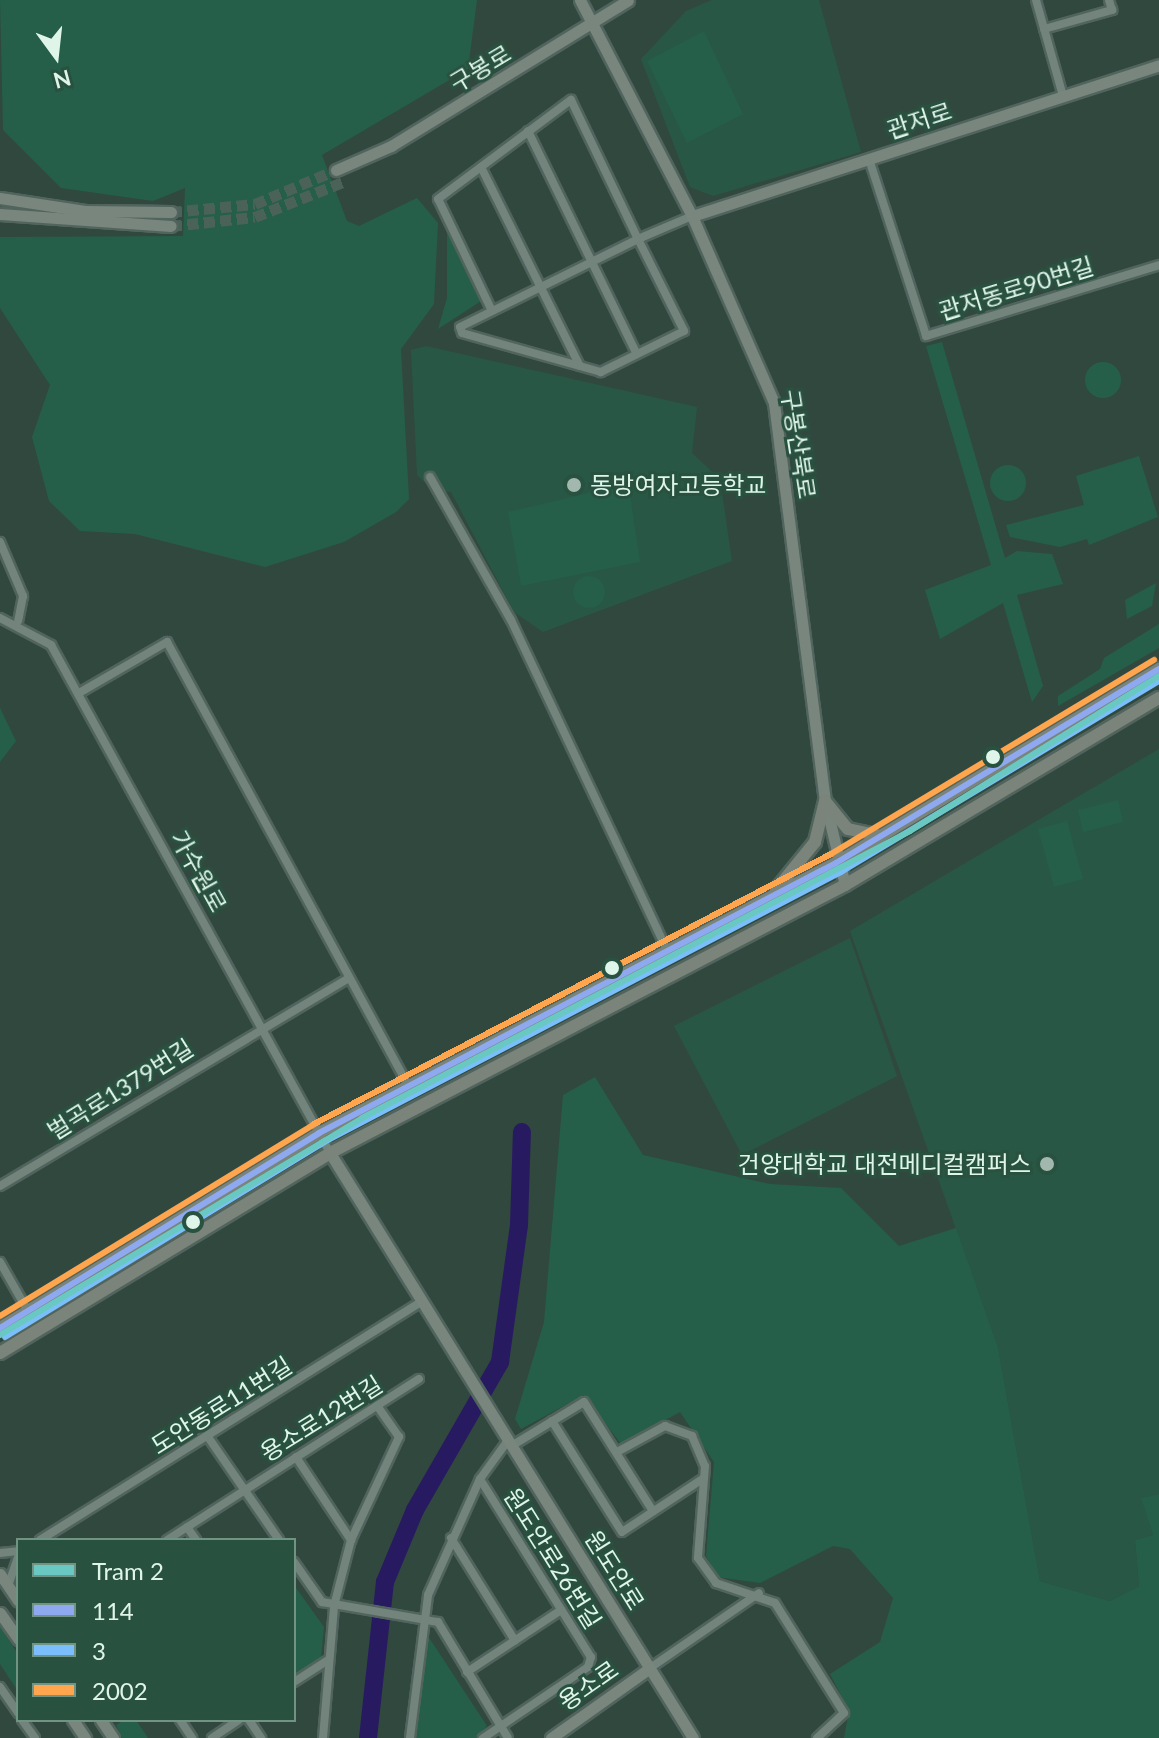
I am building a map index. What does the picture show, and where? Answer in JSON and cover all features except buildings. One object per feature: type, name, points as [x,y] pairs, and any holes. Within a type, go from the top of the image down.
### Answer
[{"type":"main road","name":"구봉산북로","points":[[580,0],[692,216],[774,403],[825,801],[836,863],[845,885]]},
{"type":"main road","name":"구봉로","points":[[351,169],[593,26],[628,0]]},
{"type":"main road","name":"관저로","points":[[692,216],[1159,65]]},
{"type":"main road","points":[[336,170],[351,169]]},
{"type":"main road","points":[[343,182],[351,169]]},
{"type":"main road","points":[[0,198],[171,212]]},
{"type":"main road","points":[[0,214],[171,226]]},
{"type":"main road","points":[[0,1328],[319,1133],[836,863],[1159,669]]},
{"type":"main road","points":[[0,1353],[330,1153],[845,885],[1159,698]]},
{"type":"main road","points":[[825,801],[848,829],[881,836]]},
{"type":"main road","points":[[771,897],[810,851],[825,801]]},
{"type":"main road","points":[[330,1153],[423,1301]]},
{"type":"main road","name":"원도안로","points":[[423,1301],[693,1738]]},
{"type":"main road","points":[[0,1574],[16,1598]]},
{"type":"main road","points":[[0,1613],[16,1636]]},
{"type":"main road","name":"용소로","points":[[551,1738],[650,1668]]},
{"type":"street","points":[[1036,0],[1063,96]]},
{"type":"street","points":[[1044,29],[1112,10],[1109,0]]},
{"type":"street","points":[[492,311],[438,199],[571,100],[638,239],[684,331],[601,372],[459,329],[592,261],[638,239],[692,216]]},
{"type":"street","points":[[528,131],[637,354]]},
{"type":"street","name":"관저동로90번길","points":[[869,159],[926,336],[1159,265]]},
{"type":"street","points":[[481,167],[580,366]]},
{"type":"street","points":[[430,477],[511,620],[667,950]]},
{"type":"street","points":[[0,542],[23,596],[18,621]]},
{"type":"street","name":"가수원로","points":[[0,618],[18,621],[51,645],[330,1153]]},
{"type":"street","points":[[79,693],[167,642],[409,1087]]},
{"type":"street","name":"벌곡로1379번길","points":[[0,1186],[262,1026],[349,978]]},
{"type":"street","points":[[0,1262],[28,1311]]},
{"type":"street","name":"도안동로11번길","points":[[43,1538],[423,1301]]},
{"type":"street","name":"용소로12번길","points":[[243,1490],[419,1379]]},
{"type":"street","points":[[511,1442],[584,1402],[653,1511]]},
{"type":"street","points":[[323,1738],[334,1606],[351,1540],[399,1437],[377,1406]]},
{"type":"street","points":[[552,1421],[622,1532],[704,1478]]},
{"type":"street","points":[[617,1452],[665,1426],[686,1430],[704,1456],[703,1568],[716,1583],[759,1593],[775,1603],[841,1704],[842,1720],[817,1738]]},
{"type":"street","name":"용소로12번길","points":[[208,1437],[278,1538]]},
{"type":"street","name":"원도안로26번길","points":[[410,1738],[424,1616],[451,1538],[480,1479],[511,1442]]},
{"type":"street","points":[[296,1457],[351,1540]]},
{"type":"street","name":"원도안로26번길","points":[[480,1479],[591,1657],[588,1667],[500,1726]]},
{"type":"street","points":[[170,1538],[243,1490]]},
{"type":"street","points":[[187,1527],[195,1538]]},
{"type":"street","points":[[451,1538],[515,1641]]},
{"type":"street","points":[[8,1586],[16,1563]]},
{"type":"street","points":[[296,1565],[322,1602],[334,1606],[411,1613],[438,1622],[508,1738]]},
{"type":"street","points":[[650,1668],[759,1593]]},
{"type":"street","points":[[467,1672],[561,1610]]},
{"type":"street","points":[[296,1681],[328,1660]]},
{"type":"street","points":[[0,1687],[16,1710]]},
{"type":"street","points":[[212,1738],[236,1722]]},
{"type":"street","points":[[483,1738],[500,1726]]},
{"type":"shaded area","points":[[0,0],[477,0],[468,69],[322,155],[347,221],[359,226],[417,198],[438,223],[434,304],[401,349],[409,499],[396,512],[344,542],[265,567],[135,534],[80,531],[49,501],[32,437],[50,385],[0,308],[0,237],[183,236],[185,188],[153,201],[61,188],[3,130]]},
{"type":"shaded area","points":[[712,0],[819,0],[861,152],[713,196],[690,187],[641,59],[686,11]]},
{"type":"shaded area","points":[[704,31],[743,114],[687,143],[647,61]]},
{"type":"shaded area","points":[[447,232],[481,301],[438,329],[447,298]]},
{"type":"shaded area","points":[[942,342],[1005,558],[1017,551],[1052,554],[1063,584],[1017,595],[1043,686],[1032,702],[1003,603],[940,639],[925,590],[991,565],[926,346]]},
{"type":"shaded area","name":"동방여자고등학교","points":[[426,346],[697,407],[692,453],[720,479],[732,561],[543,632],[514,612],[451,492],[434,491],[417,475],[411,350]]},
{"type":"shaded area","points":[[1103,362],[1116,367],[1121,380],[1116,393],[1103,398],[1090,393],[1085,380],[1090,367]]},
{"type":"shaded area","points":[[1139,456],[1158,517],[1089,545],[1087,539],[1060,547],[1010,537],[1006,525],[1084,505],[1076,476]]},
{"type":"shaded area","points":[[1008,465],[1021,470],[1026,483],[1021,496],[1008,501],[995,496],[990,483],[995,470]]},
{"type":"shaded area","points":[[618,486],[630,495],[640,562],[521,586],[508,512]]},
{"type":"shaded area","points":[[589,576],[600,581],[605,592],[600,603],[589,608],[578,603],[573,592],[578,581]]},
{"type":"shaded area","points":[[1156,583],[1152,606],[1127,619],[1125,600]]},
{"type":"shaded area","points":[[1159,624],[1159,648],[1058,706],[1058,696],[1100,669],[1104,658]]},
{"type":"shaded area","points":[[0,708],[16,741],[0,762]]},
{"type":"shaded area","name":"건양대학교 대전메디컬캠퍼스","points":[[1159,749],[1159,1494],[1142,1498],[1153,1535],[1135,1540],[1139,1586],[1110,1601],[1040,1581],[998,1347],[850,931]]},
{"type":"shaded area","points":[[1118,800],[1123,822],[1083,832],[1078,810]]},
{"type":"shaded area","points":[[1067,821],[1083,879],[1054,887],[1038,829]]},
{"type":"shaded area","points":[[850,938],[897,1076],[742,1155],[674,1026]]},
{"type":"shaded area","points":[[595,1077],[643,1155],[770,1184],[841,1188],[899,1246],[956,1228],[998,1347],[1040,1581],[1110,1601],[1139,1586],[1135,1540],[1153,1535],[1141,1498],[1159,1494],[1159,1738],[844,1738],[849,1711],[830,1674],[880,1642],[893,1598],[850,1549],[833,1546],[760,1583],[717,1577],[706,1556],[714,1462],[680,1412],[621,1444],[584,1395],[521,1429],[515,1419],[544,1322],[563,1095]]},
{"type":"shaded area","points":[[296,1588],[324,1627],[321,1658],[296,1677]]},
{"type":"shaded area","points":[[0,1627],[16,1651],[16,1688],[0,1664]]},
{"type":"shaded area","points":[[426,1633],[487,1726],[476,1738],[416,1738]]},
{"type":"shaded area","points":[[137,1722],[148,1738],[122,1738],[116,1725]]},
{"type":"waterway","points":[[368,1738],[385,1582],[415,1510],[500,1362],[519,1225],[522,1132]]},
{"type":"tunnel","points":[[171,212],[255,204],[336,170]]},
{"type":"tunnel","points":[[171,226],[255,217],[343,182]]},
{"type":"tram line","name":"2","points":[[0,1335],[362,1118],[910,831],[1159,676]]},
{"type":"transit line","name":"2002","points":[[0,1316],[314,1124],[831,854],[1154,660]]},
{"type":"transit line","name":"114","points":[[0,1328],[319,1133],[836,863],[1159,669]]},
{"type":"transit line","name":"3","points":[[5,1337],[324,1142],[841,872],[1159,681]]},
{"type":"place","name":"동방여자고등학교","points":[[574,485]]},
{"type":"place","name":"건양대학교 대전메디컬캠퍼스","points":[[1047,1164]]}]
